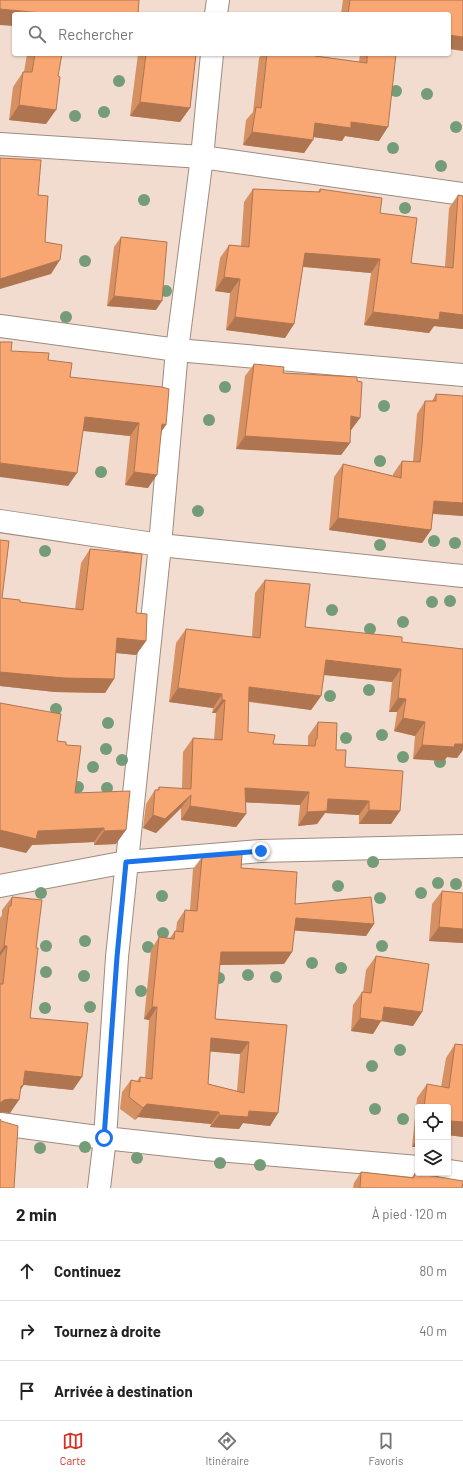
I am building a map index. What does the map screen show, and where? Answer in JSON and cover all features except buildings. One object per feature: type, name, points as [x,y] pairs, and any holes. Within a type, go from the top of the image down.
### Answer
[{"type":"street","points":[[216,12],[218,0]]},
{"type":"street","points":[[98,1188],[104,1138],[117,957],[160,545],[176,350],[202,157],[212,56]]},
{"type":"street","points":[[0,144],[202,157],[463,194]]},
{"type":"street","points":[[0,326],[176,350],[463,375]]},
{"type":"street","points":[[0,521],[160,545],[463,576]]},
{"type":"street","points":[[0,886],[126,862],[261,851],[463,846]]},
{"type":"street","points":[[0,1124],[104,1138],[205,1149],[415,1167]]},
{"type":"street","points":[[451,1171],[463,1173]]},
{"type":"route","points":[[104,1138],[117,957],[126,862],[261,851]]}]
